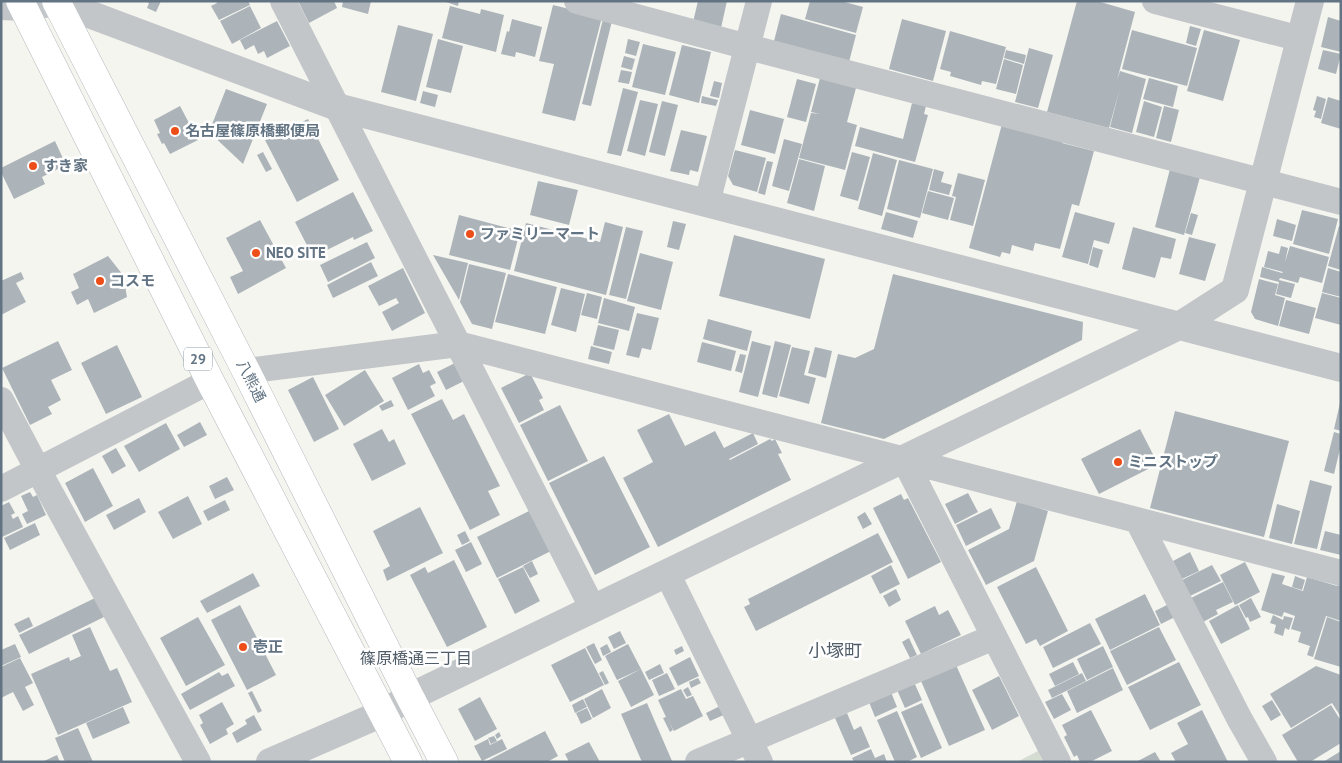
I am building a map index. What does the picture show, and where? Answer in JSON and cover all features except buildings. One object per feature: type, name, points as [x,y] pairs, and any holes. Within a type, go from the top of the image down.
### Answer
[{"type":"main road","name":"八熊通","points":[[55,2],[246,371],[444,762]]},
{"type":"main road","name":"29","points":[[15,5],[408,762]]},
{"type":"street","points":[[283,1],[592,609]]},
{"type":"street","points":[[577,1],[1341,202]]},
{"type":"street","points":[[708,203],[760,1]]},
{"type":"street","points":[[1155,1],[1300,39]]},
{"type":"street","points":[[270,762],[383,713],[410,697],[1179,326],[1235,290],[1310,1]]},
{"type":"street","points":[[15,5],[55,2],[337,106],[1341,368]]},
{"type":"street","points":[[246,371],[458,344],[1341,573]]},
{"type":"street","points":[[1,489],[210,381]]},
{"type":"street","points":[[1,400],[198,762]]},
{"type":"street","points":[[904,459],[1058,762]]},
{"type":"street","points":[[1138,521],[1239,718],[1264,762]]},
{"type":"street","points":[[667,573],[755,751]]},
{"type":"street","points":[[698,762],[755,751],[994,636]]},
{"type":"shaded area","points":[[1038,751],[1043,762],[1017,762]]},
{"type":"place","name":"名古屋篠原橋郵便局","points":[[175,131]]},
{"type":"place","name":"すき家","points":[[33,166]]},
{"type":"place","name":"ファミリーマート","points":[[470,234]]},
{"type":"place","name":"NEO SITE","points":[[256,253]]},
{"type":"place","name":"コスモ","points":[[100,281]]},
{"type":"place","name":"ミニストップ","points":[[1118,462]]},
{"type":"place","name":"壱正","points":[[243,647]]},
{"type":"district","name":"小塚町","points":[[835,651]]},
{"type":"district","name":"篠原橋通三丁目","points":[[416,658]]}]
